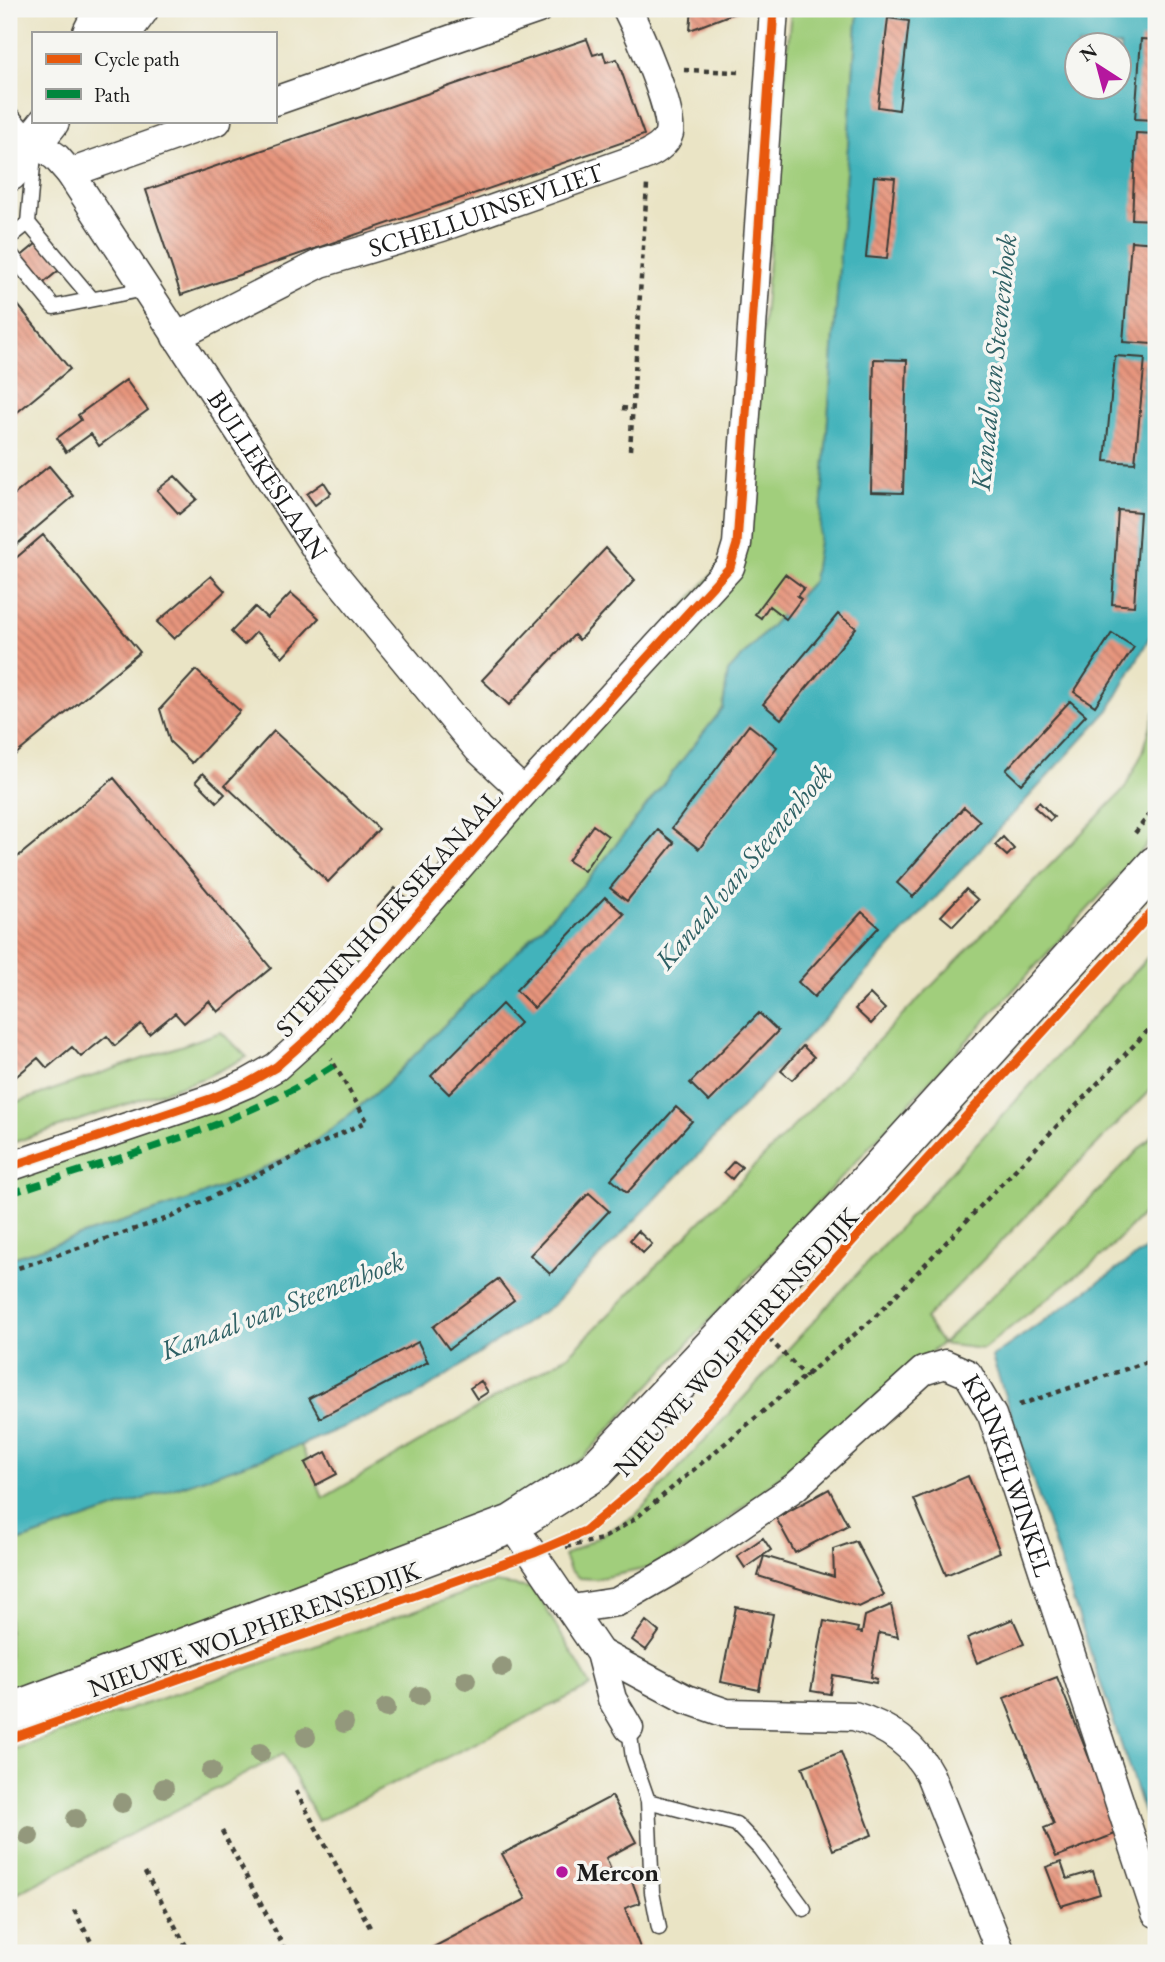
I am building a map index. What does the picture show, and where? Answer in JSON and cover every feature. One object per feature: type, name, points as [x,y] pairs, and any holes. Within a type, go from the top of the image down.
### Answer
[{"type":"street","points":[[92,32],[104,9]]},
{"type":"street","points":[[122,32],[139,9]]},
{"type":"street","points":[[276,101],[538,9]]},
{"type":"street","points":[[627,9],[668,112],[669,131],[662,145],[649,153]]},
{"type":"street","name":"STEENENHOEKSEKANAAL","points":[[9,1167],[213,1098],[276,1067],[314,1033],[524,792],[724,575],[736,552],[774,9]]},
{"type":"street","points":[[70,173],[214,122]]},
{"type":"street","points":[[9,172],[42,131]]},
{"type":"street","name":"BULLEKESLAAN","points":[[42,131],[56,157],[70,173],[326,564],[478,749],[524,792]]},
{"type":"street","name":"SCHELLUINSEVLIET","points":[[176,337],[321,263],[442,227],[649,153]]},
{"type":"street","name":"NIEUWE WOLPHERENSEDIJK","points":[[9,1713],[523,1538],[566,1492],[621,1447],[847,1205],[1156,865]]},
{"type":"street","name":"KRINKELWINKEL","points":[[572,1609],[617,1602],[681,1565],[795,1487],[923,1371],[946,1364],[968,1374],[992,1415],[1156,1913]]},
{"type":"street","points":[[523,1538],[600,1653],[612,1699],[629,1728]]},
{"type":"street","points":[[600,1653],[686,1699],[726,1713],[854,1716],[873,1722],[903,1741],[924,1763],[930,1775],[1001,1953]]},
{"type":"lane","points":[[9,112],[42,131],[28,223],[9,238]]},
{"type":"lane","points":[[28,223],[92,299]]},
{"type":"lane","points":[[9,252],[54,307],[145,289]]},
{"type":"lane","points":[[629,1728],[633,1758],[648,1801],[652,1892],[659,1928]]},
{"type":"lane","points":[[648,1801],[736,1824],[760,1849],[804,1909]]},
{"type":"path","points":[[653,72],[664,68],[742,72]]},
{"type":"path","points":[[630,450],[649,153]]},
{"type":"path","points":[[622,408],[632,409]]},
{"type":"path","points":[[523,1538],[602,1539],[617,1532],[807,1377],[873,1319],[1156,1022]]},
{"type":"path","points":[[9,1271],[171,1217],[367,1121],[334,1065]]},
{"type":"path","points":[[764,1339],[807,1377]]},
{"type":"path","points":[[992,1415],[1156,1359]]},
{"type":"path","points":[[523,1538],[585,1531]]},
{"type":"path","points":[[296,1791],[372,1931]]},
{"type":"path","points":[[222,1831],[287,1953]]},
{"type":"path","points":[[145,1872],[190,1953]]},
{"type":"path","points":[[74,1910],[97,1953]]},
{"type":"green space","points":[[791,9],[858,9],[819,541],[813,581],[728,672],[723,708],[589,879],[386,1084],[305,1149],[245,1177],[192,1199],[9,1259],[9,1172],[247,1088],[729,556],[758,386]]},
{"type":"green space","points":[[1156,708],[1156,829],[1145,847],[584,1457],[522,1499],[306,1592],[9,1696],[9,1545],[301,1445],[323,1498],[569,1355],[1124,790],[1143,752]]},
{"type":"green space","points":[[1156,948],[1156,1084],[925,1319],[942,1344],[1034,1256],[1156,1132],[1156,1201],[1104,1254],[983,1349],[941,1344],[699,1543],[649,1568],[596,1579],[579,1578],[570,1570],[564,1556],[635,1516]]},
{"type":"green space","points":[[221,1032],[247,1057],[204,1078],[9,1144],[9,1105]]},
{"type":"green space","points":[[494,1583],[531,1588],[544,1605],[591,1686],[318,1821],[283,1754],[9,1898],[9,1751]]},
{"type":"water","name":"Kanaal van Steenenhoek","points":[[858,9],[1156,9],[1156,577],[1152,633],[1109,710],[701,1152],[553,1305],[414,1397],[301,1445],[9,1545],[9,1259],[192,1199],[245,1177],[305,1149],[386,1084],[589,879],[723,708],[728,672],[813,581],[819,541]]},
{"type":"water","points":[[1156,1242],[1156,1849],[992,1357]]},
{"type":"building","points":[[692,9],[745,9],[690,30]]},
{"type":"building","points":[[888,18],[909,21],[899,110],[878,107]]},
{"type":"building","points":[[587,39],[593,55],[603,52],[606,62],[617,59],[644,135],[181,295],[146,190]]},
{"type":"building","points":[[1141,39],[1156,40],[1156,120],[1135,119]]},
{"type":"building","points":[[1136,133],[1156,134],[1156,220],[1132,219]]},
{"type":"building","points":[[874,176],[895,178],[887,259],[866,257]]},
{"type":"building","points":[[42,239],[64,266],[41,285],[19,258]]},
{"type":"building","points":[[1131,241],[1156,243],[1153,344],[1123,342]]},
{"type":"building","points":[[9,294],[70,369],[9,419]]},
{"type":"building","points":[[1115,356],[1145,358],[1135,463],[1105,461]]},
{"type":"building","points":[[874,359],[907,360],[903,493],[871,492]]},
{"type":"building","points":[[126,380],[148,410],[99,446],[91,434],[66,452],[57,438],[81,420],[78,415]]},
{"type":"building","points":[[49,466],[74,496],[9,551],[9,499]]},
{"type":"building","points":[[175,476],[197,499],[179,514],[157,490]]},
{"type":"building","points":[[324,482],[331,493],[315,505],[307,494]]},
{"type":"building","points":[[1118,510],[1140,512],[1134,606],[1112,604]]},
{"type":"building","points":[[43,535],[140,652],[9,760],[9,564]]},
{"type":"building","points":[[606,548],[635,580],[579,640],[574,635],[509,705],[482,680]]},
{"type":"building","points":[[785,574],[804,588],[797,596],[801,599],[786,619],[769,606],[761,618],[755,614]]},
{"type":"building","points":[[211,576],[225,591],[174,639],[157,622]]},
{"type":"building","points":[[291,593],[319,618],[283,657],[256,632],[244,645],[231,632],[255,607],[267,618]]},
{"type":"building","points":[[838,614],[856,628],[781,719],[763,704]]},
{"type":"building","points":[[1112,633],[1134,647],[1095,706],[1074,692]]},
{"type":"building","points":[[196,670],[240,711],[192,763],[170,742],[160,709]]},
{"type":"building","points":[[1070,701],[1086,715],[1021,784],[1006,770]]},
{"type":"building","points":[[749,725],[777,747],[699,849],[672,828]]},
{"type":"building","points":[[274,731],[379,829],[328,882],[225,785]]},
{"type":"building","points":[[203,773],[225,794],[217,802],[196,781]]},
{"type":"building","points":[[114,778],[271,968],[218,1012],[209,1001],[184,1023],[175,1013],[149,1034],[141,1024],[115,1046],[107,1036],[81,1057],[72,1047],[47,1068],[38,1058],[12,1080],[9,1075],[9,864]]},
{"type":"building","points":[[1039,802],[1054,817],[1050,821],[1034,807]]},
{"type":"building","points":[[964,807],[980,821],[913,897],[897,883]]},
{"type":"building","points":[[593,825],[608,836],[584,871],[568,861]]},
{"type":"building","points":[[658,830],[674,843],[627,901],[610,888]]},
{"type":"building","points":[[1003,837],[1014,849],[1007,856],[995,845]]},
{"type":"building","points":[[395,888],[414,905],[397,926],[377,908]]},
{"type":"building","points":[[966,889],[978,900],[953,926],[941,916]]},
{"type":"building","points":[[605,897],[624,914],[534,1008],[516,990]]},
{"type":"building","points":[[862,912],[879,927],[814,997],[798,982]]},
{"type":"building","points":[[870,994],[885,1009],[871,1024],[855,1009]]},
{"type":"building","points":[[502,1004],[520,1023],[449,1094],[431,1076]]},
{"type":"building","points":[[759,1013],[778,1031],[709,1102],[690,1083]]},
{"type":"building","points":[[803,1046],[814,1057],[792,1080],[781,1071]]},
{"type":"building","points":[[676,1107],[692,1121],[627,1193],[611,1179]]},
{"type":"building","points":[[734,1161],[742,1167],[732,1179],[724,1172]]},
{"type":"building","points":[[589,1193],[609,1211],[550,1274],[530,1255]]},
{"type":"building","points":[[638,1231],[652,1244],[643,1253],[630,1240]]},
{"type":"building","points":[[498,1279],[514,1300],[449,1349],[433,1327]]},
{"type":"building","points":[[418,1342],[428,1362],[320,1418],[309,1398]]},
{"type":"building","points":[[481,1381],[488,1392],[477,1399],[470,1388]]},
{"type":"building","points":[[326,1452],[337,1474],[316,1485],[305,1463]]},
{"type":"building","points":[[968,1476],[1000,1552],[946,1575],[914,1499]]},
{"type":"building","points":[[829,1489],[848,1525],[795,1553],[776,1518]]},
{"type":"building","points":[[763,1538],[771,1550],[745,1568],[737,1556]]},
{"type":"building","points":[[856,1541],[884,1595],[859,1607],[758,1576],[764,1556],[834,1577],[833,1549]]},
{"type":"building","points":[[891,1605],[898,1637],[879,1633],[871,1677],[877,1679],[876,1683],[833,1675],[830,1694],[811,1691],[824,1621],[858,1628],[857,1632],[862,1633],[865,1616]]},
{"type":"building","points":[[736,1607],[773,1614],[759,1690],[721,1682]]},
{"type":"building","points":[[1013,1619],[1024,1644],[977,1663],[967,1638]]},
{"type":"building","points":[[646,1621],[659,1632],[646,1650],[632,1640]]},
{"type":"building","points":[[1057,1677],[1107,1803],[1128,1829],[1056,1857],[1044,1828],[1054,1824],[1004,1698]]},
{"type":"building","points":[[841,1752],[872,1835],[833,1850],[802,1767]]},
{"type":"building","name":"Mercon","points":[[612,1796],[636,1842],[606,1858],[613,1875],[628,1870],[640,1903],[625,1908],[642,1953],[422,1953],[526,1899],[502,1854]]},
{"type":"building","points":[[1061,1862],[1067,1879],[1093,1871],[1100,1894],[1061,1906],[1046,1867]]},
{"type":"marked path","points":[[9,1194],[217,1124],[258,1107],[334,1065]]},
{"type":"cycle path","points":[[9,1167],[213,1098],[276,1067],[314,1033],[524,792],[730,567],[737,544],[774,9]]},
{"type":"cycle path","points":[[9,1739],[534,1553],[585,1531],[652,1475],[720,1399],[766,1336],[1156,908]]},
{"type":"place","name":"Mercon","points":[[562,1872]]}]
